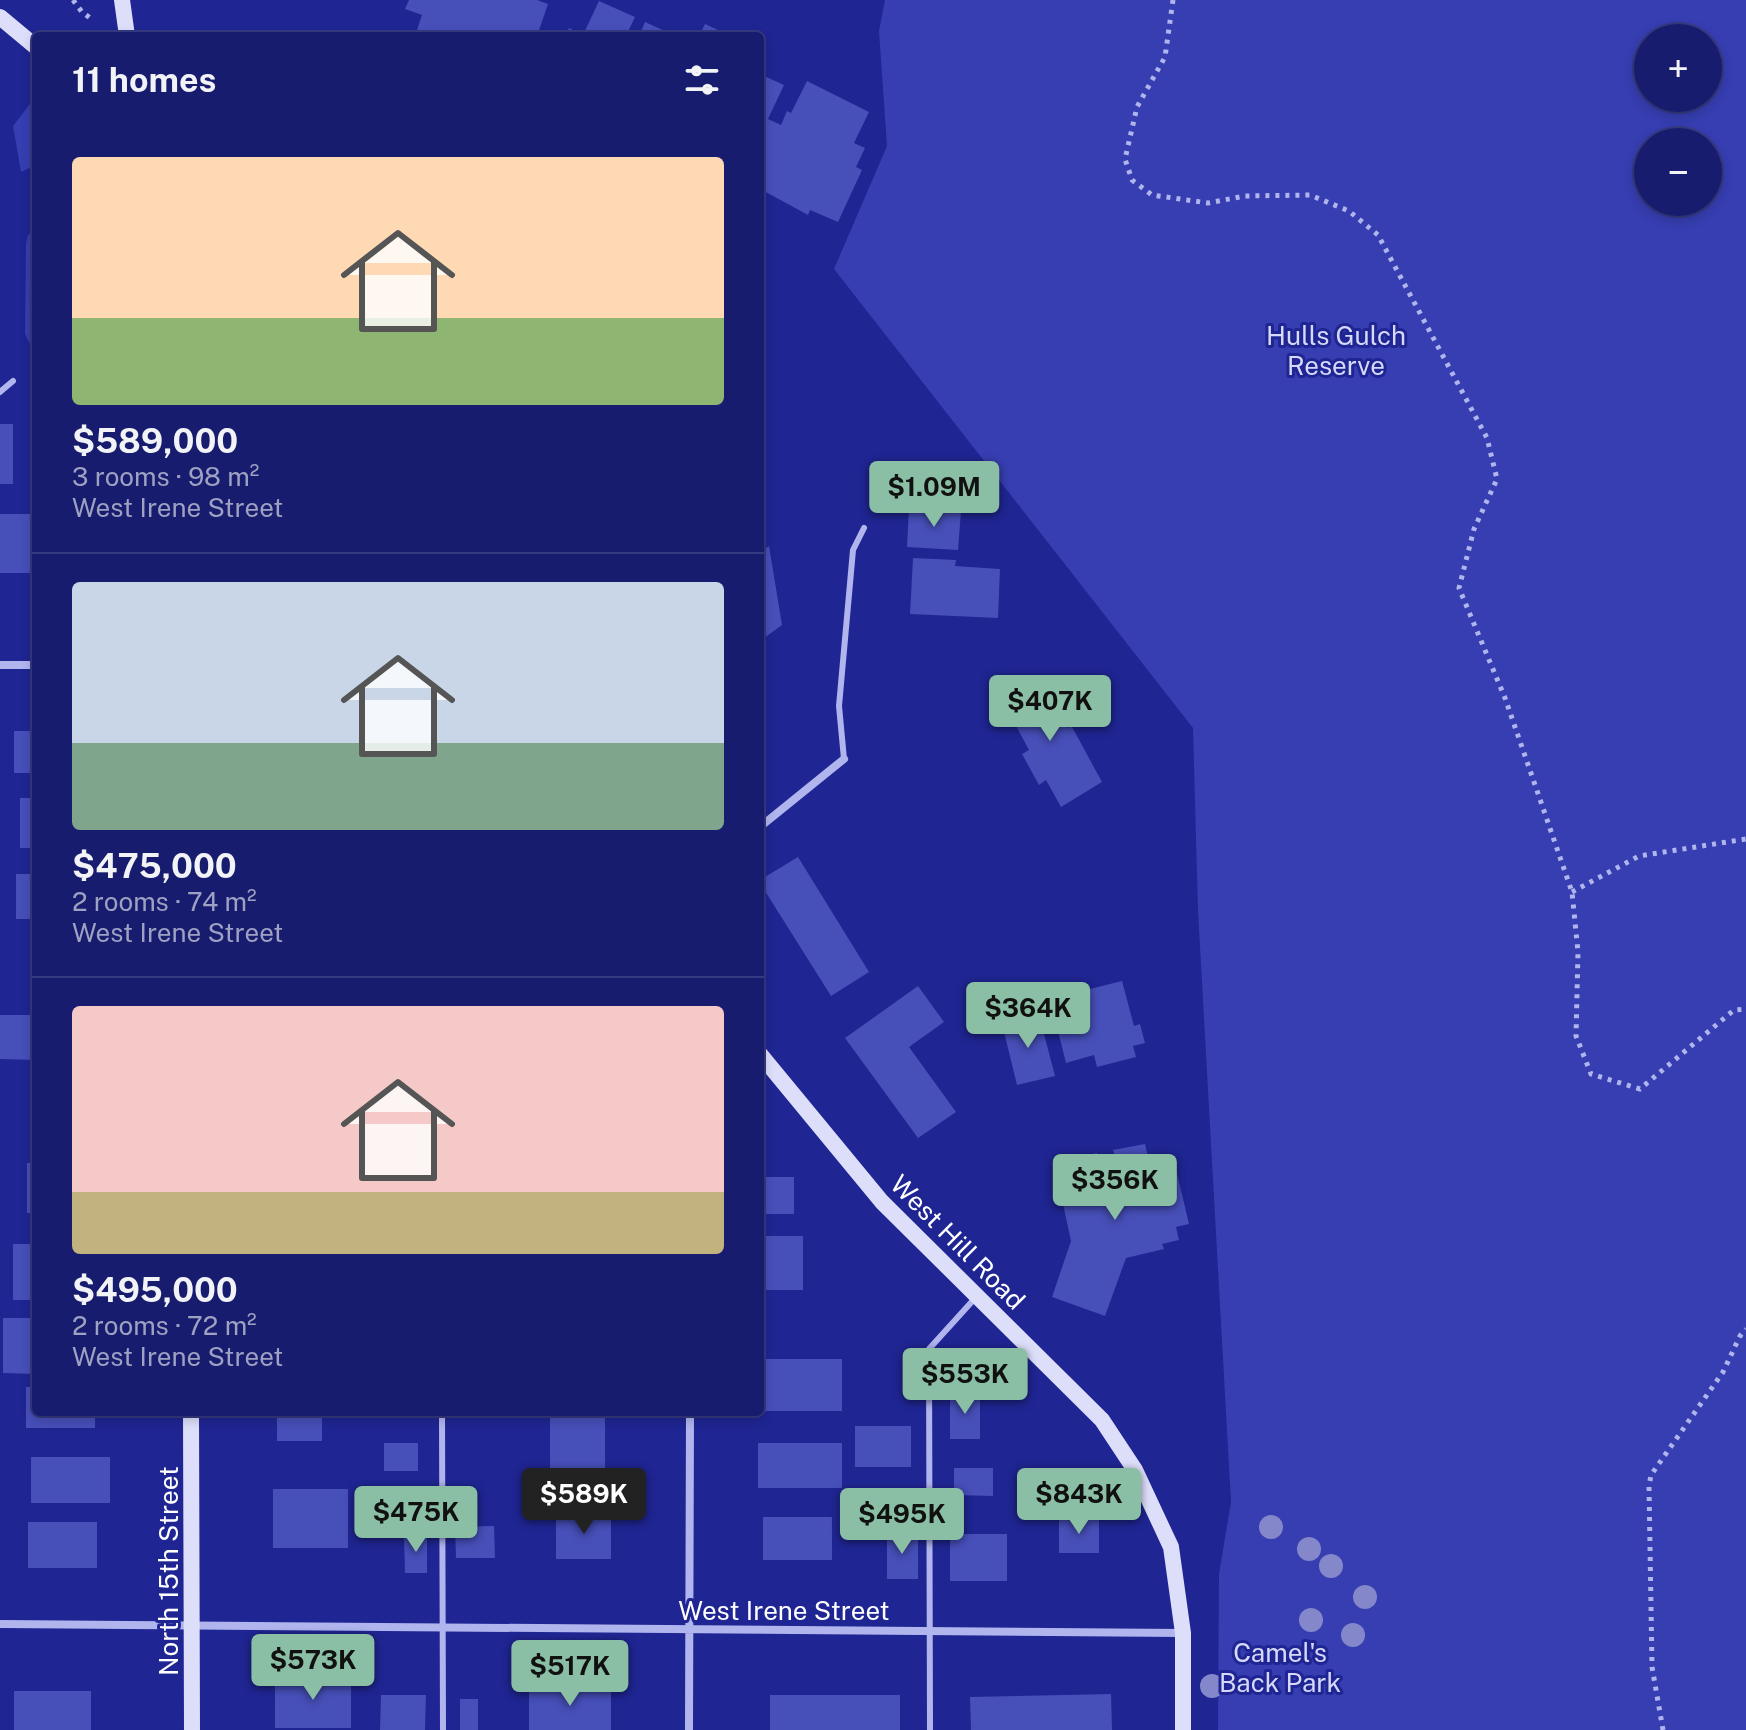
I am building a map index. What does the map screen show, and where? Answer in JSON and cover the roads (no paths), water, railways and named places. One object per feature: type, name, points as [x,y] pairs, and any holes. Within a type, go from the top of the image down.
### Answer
[{"type":"street","points":[[122,0],[126,32]]},
{"type":"street","points":[[0,17],[32,44]]},
{"type":"street","points":[[0,665],[32,665]]},
{"type":"street","points":[[764,824],[844,759]]},
{"type":"street","name":"West Hill Road","points":[[764,1059],[882,1202],[1102,1420],[1127,1458],[1171,1547],[1183,1633],[1183,1730]]},
{"type":"street","name":"North 15th Street","points":[[191,1416],[192,1730]]},
{"type":"street","points":[[689,1730],[690,1416]]},
{"type":"street","name":"West Irene Street","points":[[0,1624],[1183,1633]]},
{"type":"lane","points":[[0,392],[13,381]]},
{"type":"lane","points":[[844,759],[839,706],[853,550],[864,528]]},
{"type":"lane","points":[[930,1730],[929,1349],[977,1296]]},
{"type":"lane","points":[[442,1416],[443,1730]]},
{"type":"park label","name":"Hulls Gulch Reserve","points":[[1336,350]]},
{"type":"park label","name":"Camel's Back Park","points":[[1280,1667]]}]
